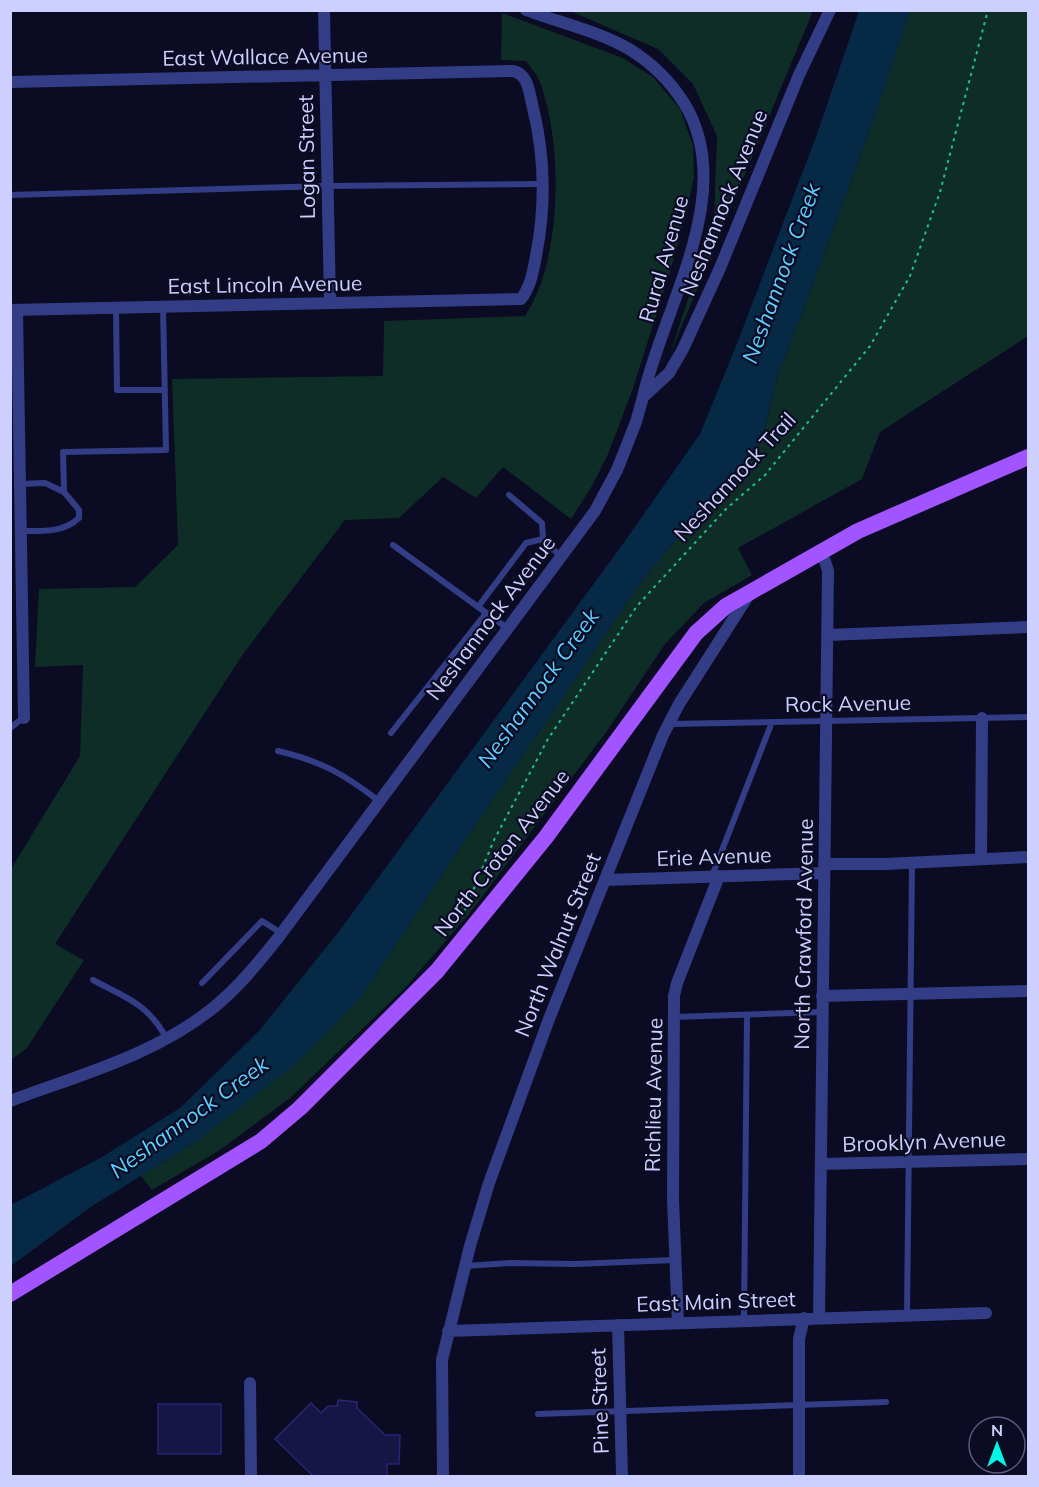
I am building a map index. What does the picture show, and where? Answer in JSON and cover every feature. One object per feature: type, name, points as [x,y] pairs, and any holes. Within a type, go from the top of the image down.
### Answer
[{"type":"main road","name":"North Croton Avenue","points":[[10,1294],[261,1141],[300,1108],[438,971],[546,837],[696,633],[726,606],[820,552],[886,518],[1029,457]]},
{"type":"street","name":"Logan Street","points":[[324,10],[330,303]]},
{"type":"street","name":"Rural Avenue","points":[[526,10],[606,39],[648,62],[676,91],[698,133],[705,177],[702,207],[696,235],[643,397]]},
{"type":"street","name":"Neshannock Avenue","points":[[10,1101],[143,1051],[167,1039],[212,1009],[230,993],[255,967],[282,933],[595,511],[609,487],[634,427],[643,397],[669,373],[683,349],[720,268],[799,75],[830,10]]},
{"type":"street","name":"East Wallace Avenue","points":[[10,82],[513,71],[520,73],[526,80],[536,117],[542,153],[542,184]]},
{"type":"street","name":"East Lincoln Avenue","points":[[14,310],[521,299],[531,280],[538,245],[542,184]]},
{"type":"street","points":[[14,310],[21,484],[17,589],[24,717]]},
{"type":"street","name":"North Crawford Avenue","points":[[819,1318],[828,635],[828,571],[820,552]]},
{"type":"street","name":"North Walnut Street","points":[[443,1476],[442,1360],[464,1266],[489,1183],[545,1029],[669,724],[750,592]]},
{"type":"street","points":[[828,635],[1029,627]]},
{"type":"street","points":[[981,859],[982,717]]},
{"type":"street","name":"Erie Avenue","points":[[605,880],[715,876],[912,862],[1029,857]]},
{"type":"street","name":"Richlieu Avenue","points":[[678,1323],[673,1168],[674,1017],[677,983],[715,876]]},
{"type":"street","points":[[822,996],[1029,992]]},
{"type":"street","name":"Brooklyn Avenue","points":[[821,1164],[1029,1159]]},
{"type":"street","name":"East Main Street","points":[[448,1331],[986,1313]]},
{"type":"street","points":[[799,1476],[799,1339],[804,1318]]},
{"type":"street","name":"Pine Street","points":[[618,1325],[622,1476]]},
{"type":"street","points":[[250,1383],[251,1476]]},
{"type":"lane","points":[[10,195],[328,186],[542,184]]},
{"type":"lane","points":[[64,492],[63,452],[166,450],[163,307]]},
{"type":"lane","points":[[116,308],[117,390],[165,390]]},
{"type":"lane","points":[[18,527],[57,530],[74,523],[79,518],[80,510],[64,492],[45,483],[21,484]]},
{"type":"lane","points":[[509,495],[542,523],[543,539],[561,557]]},
{"type":"lane","points":[[477,607],[526,543],[543,539]]},
{"type":"lane","points":[[393,545],[507,628]]},
{"type":"lane","points":[[391,733],[486,613]]},
{"type":"lane","points":[[10,728],[24,717]]},
{"type":"lane","name":"Rock Avenue","points":[[669,724],[1029,717]]},
{"type":"lane","name":"Richlieu Avenue","points":[[715,876],[772,722]]},
{"type":"lane","points":[[279,751],[326,765],[343,774],[379,801]]},
{"type":"lane","points":[[907,1315],[912,862]]},
{"type":"lane","points":[[202,983],[262,921],[282,933]]},
{"type":"lane","points":[[93,980],[142,1006],[157,1020],[167,1039]]},
{"type":"lane","points":[[674,1017],[822,1012]]},
{"type":"lane","points":[[744,1320],[747,1015]]},
{"type":"lane","points":[[464,1266],[675,1260]]},
{"type":"lane","points":[[538,1414],[886,1402]]},
{"type":"path","name":"Neshannock Trail","points":[[459,922],[495,840],[548,739],[637,606],[726,509],[765,475],[870,346],[910,276],[918,255],[940,192],[988,10]]},
{"type":"green space","points":[[570,11],[813,11],[670,354],[714,220],[717,136],[693,84],[658,49]]},
{"type":"green space","points":[[910,11],[1028,11],[1028,336],[880,432],[862,479],[738,548],[752,575],[704,603],[665,644],[607,731],[469,914],[404,989],[290,1098],[220,1150],[152,1190],[141,1176],[193,1144],[362,996],[641,582],[695,516],[728,485],[764,432],[778,374],[875,116]]},
{"type":"green space","points":[[502,13],[623,58],[653,77],[680,109],[693,145],[694,177],[686,214],[632,391],[608,454],[592,486],[571,519],[503,467],[476,498],[443,477],[399,518],[345,520],[243,654],[55,944],[84,960],[27,1048],[11,1060],[11,869],[80,756],[83,665],[35,667],[39,589],[135,587],[178,545],[172,379],[383,376],[384,321],[525,316],[537,294],[551,241],[555,212],[554,153],[546,102],[538,77],[526,61],[501,60]]},
{"type":"water","name":"Neshannock Creek","points":[[859,11],[910,11],[875,116],[778,374],[764,432],[746,465],[695,516],[641,582],[362,996],[299,1061],[193,1144],[92,1206],[11,1266],[11,1205],[102,1157],[180,1108],[259,1031],[340,930],[625,541],[700,434],[816,137]]},
{"type":"building","points":[[338,1400],[357,1402],[357,1408],[385,1435],[400,1435],[399,1464],[387,1464],[387,1476],[313,1476],[275,1439],[311,1403],[321,1413],[328,1406],[337,1406]]},
{"type":"building","points":[[158,1404],[221,1404],[221,1454],[158,1454]]}]
